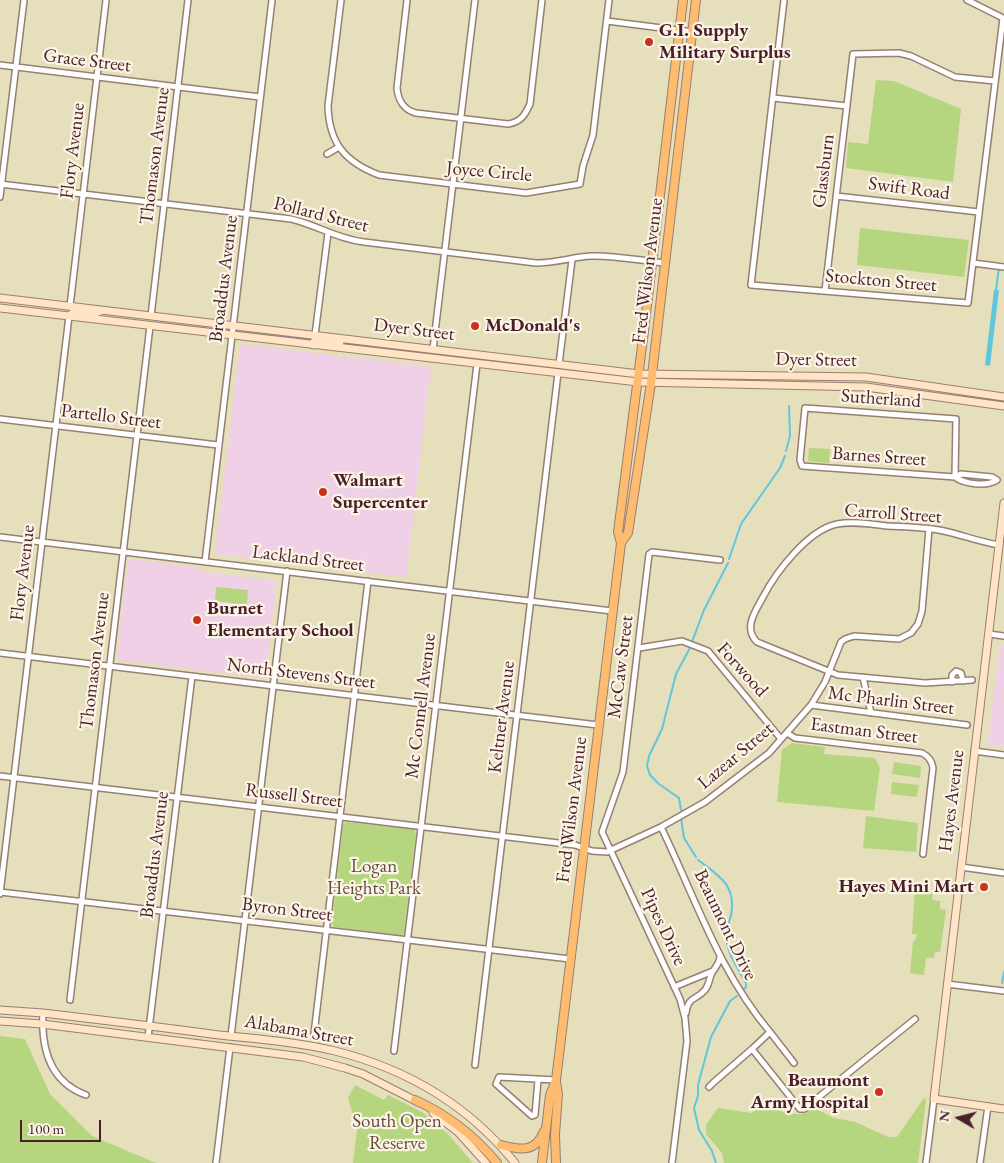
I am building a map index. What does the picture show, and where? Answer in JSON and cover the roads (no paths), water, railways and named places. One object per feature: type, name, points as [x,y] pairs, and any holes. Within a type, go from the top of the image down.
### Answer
[{"type":"main road","name":"Fred Wilson Avenue","points":[[554,1163],[558,1094],[556,1080],[621,543],[618,532],[639,374],[683,0]]},
{"type":"main road","name":"Fred Wilson Avenue","points":[[621,543],[628,533],[652,374],[696,0]]},
{"type":"main road","name":"Dyer Street","points":[[0,298],[639,374],[866,377],[1004,397]]},
{"type":"main road","points":[[24,311],[29,308],[63,311],[70,306]]},
{"type":"main road","name":"Dyer Street","points":[[0,308],[638,382],[866,387],[1004,406]]},
{"type":"main road","points":[[69,316],[75,312],[98,313],[104,310]]},
{"type":"main road","points":[[313,345],[318,340],[339,342],[348,339]]},
{"type":"main road","points":[[406,356],[410,353],[431,353],[433,349]]},
{"type":"main road","points":[[476,364],[479,359],[492,360],[502,357]]},
{"type":"main road","points":[[536,371],[547,368],[555,369],[558,368],[559,364]]},
{"type":"main road","name":"Hayes Avenue","points":[[934,1099],[1004,503]]},
{"type":"main road","name":"Alabama Street","points":[[0,1010],[43,1013],[231,1036],[334,1051],[400,1073],[437,1092],[459,1107],[501,1145],[515,1163]]},
{"type":"main road","name":"Alabama Street","points":[[0,1022],[42,1024],[230,1047],[303,1057],[345,1068],[382,1082],[416,1100],[458,1132],[486,1163]]},
{"type":"main road","name":"Fred Wilson Avenue","points":[[542,1163],[550,1095],[556,1080]]},
{"type":"main road","points":[[934,1099],[1004,1108]]},
{"type":"main road","points":[[416,1100],[443,1113],[464,1128],[497,1163]]},
{"type":"main road","points":[[501,1145],[514,1150],[529,1148],[537,1143],[543,1133],[548,1117]]},
{"type":"street","points":[[0,197],[24,0]]},
{"type":"street","name":"Flory Avenue","points":[[70,306],[106,0]]},
{"type":"street","name":"Thomason Avenue","points":[[151,316],[188,0]]},
{"type":"street","name":"Broaddus Avenue","points":[[205,562],[272,0]]},
{"type":"street","name":"Joyce Circle","points":[[341,0],[328,106],[330,127],[339,147],[354,163],[379,175],[526,193],[580,184],[583,166],[593,135],[609,0]]},
{"type":"street","points":[[407,0],[397,88],[400,101],[412,112],[508,124],[516,122],[526,114],[531,100],[542,0]]},
{"type":"street","points":[[433,349],[475,0]]},
{"type":"street","name":"Stockton Street","points":[[784,0],[751,285],[968,303],[1003,18],[967,0]]},
{"type":"street","points":[[607,21],[692,32]]},
{"type":"street","name":"Glassburn","points":[[825,291],[853,54],[899,53],[911,56],[955,76],[995,81]]},
{"type":"street","name":"Grace Street","points":[[0,65],[260,97]]},
{"type":"street","points":[[772,98],[847,106]]},
{"type":"street","points":[[327,154],[339,147]]},
{"type":"street","name":"Pollard Street","points":[[1,184],[247,213],[305,223],[328,234],[350,240],[536,263],[572,260],[587,256],[603,256],[665,263]]},
{"type":"street","name":"Swift Road","points":[[836,196],[979,212]]},
{"type":"street","points":[[315,335],[328,234]]},
{"type":"street","points":[[559,364],[572,260]]},
{"type":"street","points":[[973,263],[1004,267]]},
{"type":"street","name":"Flory Avenue","points":[[0,892],[69,316]]},
{"type":"street","name":"Thomason Avenue","points":[[70,1000],[150,326]]},
{"type":"street","name":"Mc Connell Avenue","points":[[394,1051],[476,364]]},
{"type":"street","name":"Keltner Avenue","points":[[475,1065],[558,373]]},
{"type":"street","name":"Sutherland","points":[[802,466],[800,460],[805,408],[956,419],[955,477]]},
{"type":"street","name":"Partello Street","points":[[0,419],[218,445]]},
{"type":"street","name":"Barnes Street","points":[[802,466],[955,477],[961,474],[992,477],[1004,481]]},
{"type":"street","name":"Carroll Street","points":[[829,672],[762,644],[754,638],[750,630],[751,621],[772,581],[808,539],[827,527],[852,523],[929,528],[999,545]]},
{"type":"street","name":"Lazear Street","points":[[610,850],[661,826],[709,800],[769,754],[811,705],[829,672],[838,646],[845,639],[854,636],[892,640],[906,636],[914,630],[922,611],[929,528]]},
{"type":"street","name":"Lackland Street","points":[[0,537],[612,611]]},
{"type":"street","name":"McCaw Street","points":[[610,850],[602,832],[622,778],[650,553],[720,560]]},
{"type":"street","points":[[231,1036],[287,571]]},
{"type":"street","points":[[314,1034],[368,581]]},
{"type":"street","points":[[989,634],[1004,636]]},
{"type":"street","name":"Forwood","points":[[639,648],[682,641],[708,651],[782,739]]},
{"type":"street","name":"North Stevens Street","points":[[0,653],[598,725]]},
{"type":"street","points":[[952,682],[952,675],[956,671],[961,672],[963,681]]},
{"type":"street","points":[[829,672],[863,678],[926,683],[972,680]]},
{"type":"street","name":"Broaddus Avenue","points":[[148,1037],[192,676]]},
{"type":"street","points":[[863,678],[871,713]]},
{"type":"street","name":"Mc Pharlin Street","points":[[811,705],[967,725]]},
{"type":"street","name":"Eastman Street","points":[[787,733],[795,738],[926,755],[933,768],[923,854]]},
{"type":"street","points":[[974,751],[1004,755]]},
{"type":"street","name":"Russell Street","points":[[0,776],[575,845],[592,851],[607,852],[610,850]]},
{"type":"street","name":"Beaumont Drive","points":[[661,826],[720,956],[742,994],[794,1063]]},
{"type":"street","name":"Pipes Drive","points":[[610,850],[680,999],[685,1018]]},
{"type":"street","points":[[961,867],[1004,873]]},
{"type":"street","name":"Byron Street","points":[[0,892],[570,959]]},
{"type":"street","name":"Pipes Drive","points":[[672,1163],[686,1050],[686,1006],[691,999],[707,988],[719,964],[720,956]]},
{"type":"street","points":[[674,987],[714,971]]},
{"type":"street","points":[[947,984],[1004,991]]},
{"type":"street","points":[[43,1013],[42,1024],[45,1047],[54,1071],[74,1091],[86,1095]]},
{"type":"street","points":[[752,1049],[800,1109],[804,1109],[915,1018]]},
{"type":"street","points":[[709,1087],[770,1032]]},
{"type":"street","points":[[216,1163],[230,1047]]},
{"type":"street","points":[[548,1117],[528,1114],[496,1084],[499,1077],[556,1080]]},
{"type":"street","points":[[535,1115],[538,1080]]},
{"type":"street","name":"Hayes Avenue","points":[[926,1163],[934,1099]]},
{"type":"street","points":[[980,1163],[988,1106]]},
{"type":"water","points":[[994,290],[999,290],[990,366],[985,365]]},
{"type":"waterway","points":[[996,290],[999,267]]},
{"type":"waterway","points":[[786,451],[790,436],[789,406]]},
{"type":"waterway","points":[[729,559],[741,524],[780,468],[785,456]]},
{"type":"waterway","points":[[692,642],[704,610],[728,563]]},
{"type":"waterway","points":[[681,810],[679,798],[659,784],[650,775],[647,766],[649,756],[662,729],[676,674],[691,646]]},
{"type":"waterway","points":[[681,818],[684,838],[696,857]]},
{"type":"waterway","points":[[698,860],[719,876],[728,888],[731,896],[731,915],[726,937],[736,967],[746,983],[746,987],[743,990]]},
{"type":"waterway","points":[[1002,983],[1004,972]]},
{"type":"waterway","points":[[716,1163],[712,1151],[699,1130],[694,1108],[711,1037],[730,1001],[737,996]]},
{"type":"place","name":"G.I. Supply Military Surplus","points":[[649,42]]},
{"type":"place","name":"McDonald's","points":[[475,326]]},
{"type":"place","name":"Walmart Supercenter","points":[[323,492]]},
{"type":"place","name":"Burnet Elementary School","points":[[197,620]]},
{"type":"place","name":"Hayes Mini Mart","points":[[984,887]]},
{"type":"place","name":"Beaumont Army Hospital","points":[[879,1092]]},
{"type":"park label","name":"Logan Heights Park","points":[[374,878]]},
{"type":"park label","name":"South Open Reserve","points":[[397,1133]]}]
